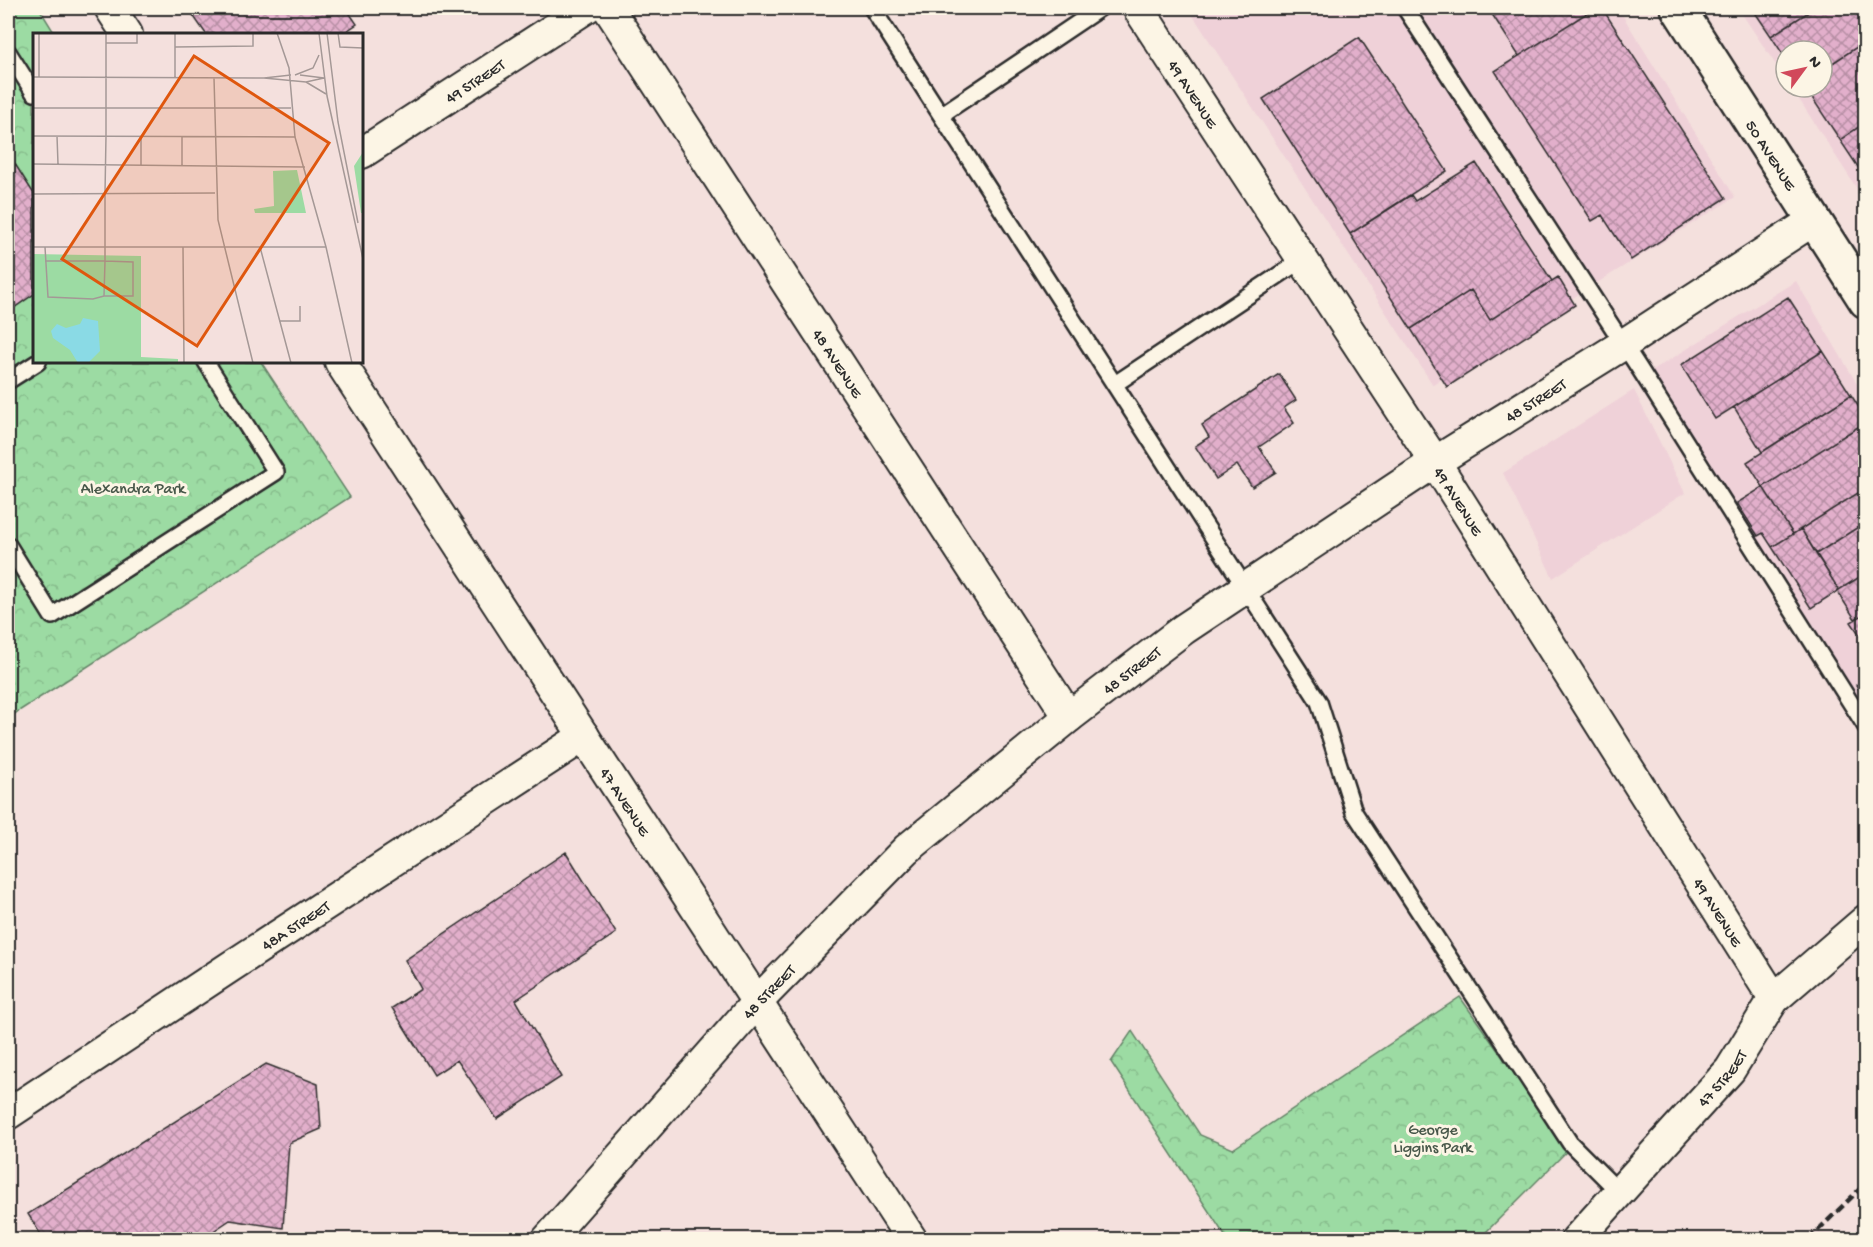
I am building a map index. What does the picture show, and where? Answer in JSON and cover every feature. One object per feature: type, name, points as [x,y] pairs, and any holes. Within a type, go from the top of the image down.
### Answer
[{"type":"street","points":[[110,8],[126,33]]},
{"type":"street","name":"49 STREET","points":[[363,152],[586,8]]},
{"type":"street","name":"48 AVENUE","points":[[608,8],[1069,717]]},
{"type":"street","name":"49 AVENUE","points":[[1138,8],[1435,462],[1774,999]]},
{"type":"street","name":"50 AVENUE","points":[[1678,8],[1866,301]]},
{"type":"street","name":"48 STREET","points":[[547,1239],[757,1002],[907,849],[1069,717],[1184,629],[1435,462],[1624,344],[1814,220]]},
{"type":"street","name":"47 AVENUE","points":[[341,363],[909,1238]]},
{"type":"street","name":"48A STREET","points":[[8,1114],[584,736]]},
{"type":"street","name":"47 STREET","points":[[1576,1239],[1730,1070],[1774,999],[1866,921]]},
{"type":"lane","points":[[872,8],[1319,702],[1354,812],[1570,1143],[1619,1192]]},
{"type":"lane","points":[[941,115],[1100,8]]},
{"type":"lane","points":[[1405,8],[1624,344],[1866,727]]},
{"type":"lane","points":[[8,52],[33,91]]},
{"type":"lane","points":[[1115,384],[1303,259]]},
{"type":"lane","points":[[8,381],[36,363]]},
{"type":"lane","points":[[8,545],[52,616],[276,472],[207,363]]},
{"type":"shaded area","points":[[1188,8],[1618,8],[1735,197],[1433,385]]},
{"type":"shaded area","points":[[1738,8],[1865,8],[1865,201],[1799,99],[1834,99],[1834,39],[1774,39],[1774,62]]},
{"type":"shaded area","points":[[1796,281],[1865,397],[1865,728],[1647,374]]},
{"type":"shaded area","points":[[1634,390],[1685,493],[1553,578],[1503,473]]},
{"type":"green space","name":"Alexandra Park","points":[[8,8],[39,8],[54,33],[33,33],[33,363],[262,363],[350,497],[8,718]]},
{"type":"green space","name":"George Liggins Park","points":[[1460,997],[1568,1150],[1479,1239],[1227,1239],[1111,1062],[1132,1031],[1200,1135],[1233,1149]]},
{"type":"building","points":[[188,8],[346,8],[357,24],[344,33],[205,33]]},
{"type":"building","points":[[1488,8],[1595,8],[1519,56]]},
{"type":"building","points":[[1595,8],[1602,8],[1726,198],[1631,260],[1602,215],[1592,221],[1495,71]]},
{"type":"building","points":[[1752,8],[1815,8],[1771,36]]},
{"type":"building","points":[[1815,8],[1866,8],[1866,41],[1834,62],[1834,39],[1774,41],[1771,36]]},
{"type":"building","points":[[1359,37],[1447,171],[1350,234],[1263,99]]},
{"type":"building","points":[[1866,41],[1866,122],[1840,140],[1813,99],[1834,99],[1834,62]]},
{"type":"building","points":[[1866,122],[1866,179],[1840,140]]},
{"type":"building","points":[[8,153],[33,192],[33,295],[8,312]]},
{"type":"building","points":[[1476,163],[1552,281],[1490,320],[1471,290],[1411,329],[1350,234],[1411,195],[1415,201]]},
{"type":"building","points":[[1558,277],[1575,305],[1447,387],[1411,329],[1471,290],[1490,320]]},
{"type":"building","points":[[1788,297],[1823,351],[1715,419],[1681,365]]},
{"type":"building","points":[[1823,351],[1851,395],[1762,452],[1734,407]]},
{"type":"building","points":[[1279,374],[1296,400],[1284,408],[1294,423],[1259,447],[1276,472],[1252,487],[1237,465],[1216,479],[1195,446],[1209,437],[1202,425]]},
{"type":"building","points":[[1851,395],[1866,418],[1866,422],[1763,487],[1747,462]]},
{"type":"building","points":[[1866,422],[1866,488],[1793,534],[1763,487]]},
{"type":"building","points":[[1763,487],[1793,534],[1772,547],[1763,533],[1758,536],[1737,503]]},
{"type":"building","points":[[1866,488],[1866,522],[1816,554],[1801,529]]},
{"type":"building","points":[[1866,522],[1866,573],[1839,590],[1816,554]]},
{"type":"building","points":[[1801,529],[1839,590],[1811,608],[1772,547]]},
{"type":"building","points":[[1866,573],[1866,613],[1855,619],[1837,591]]},
{"type":"building","points":[[1866,613],[1866,644],[1851,622]]},
{"type":"building","points":[[1866,679],[1866,700],[1856,685]]},
{"type":"building","points":[[566,852],[616,933],[516,1000],[561,1077],[497,1119],[457,1060],[434,1075],[392,1008],[421,989],[405,960]]},
{"type":"building","points":[[266,1064],[318,1084],[321,1129],[289,1143],[283,1228],[230,1220],[200,1240],[44,1240],[28,1214]]},
{"type":"railway","points":[[1808,1240],[1866,1183]]}]
